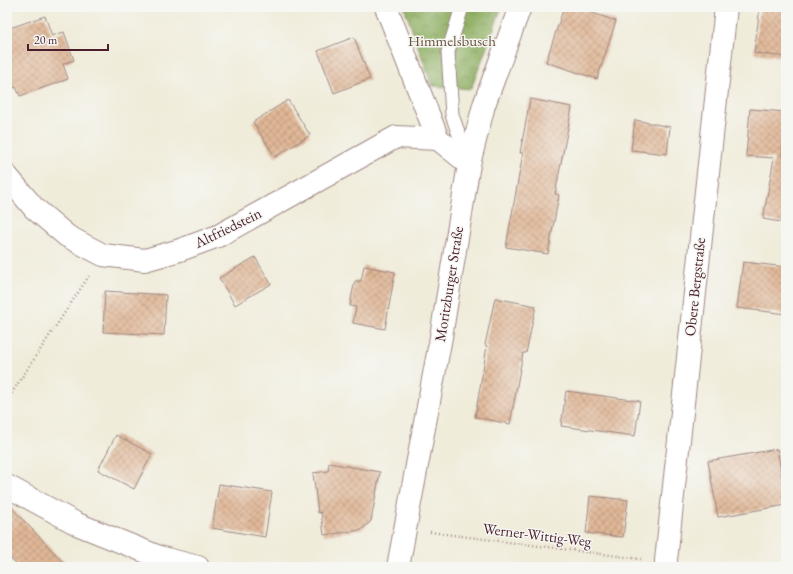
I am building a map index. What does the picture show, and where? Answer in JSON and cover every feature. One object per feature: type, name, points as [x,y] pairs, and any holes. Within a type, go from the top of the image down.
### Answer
[{"type":"street","points":[[386,7],[438,139],[469,164]]},
{"type":"street","name":"Moritzburger Straße","points":[[398,567],[441,337],[469,164],[484,105],[520,7]]},
{"type":"street","name":"Obere Bergstraße","points":[[666,564],[726,7]]},
{"type":"street","name":"Altfriedstein","points":[[7,176],[34,208],[67,236],[103,256],[145,260],[180,250],[218,236],[396,137],[438,139]]},
{"type":"street","points":[[7,486],[77,524],[159,557],[198,567]]},
{"type":"lane","points":[[462,7],[448,52],[452,115],[469,164]]},
{"type":"path","points":[[7,400],[103,256]]},
{"type":"path","name":"Werner-Wittig-Weg","points":[[406,529],[648,560],[666,564]]},
{"type":"green space","name":"Himmelsbusch","points":[[404,7],[502,7],[471,89],[432,86]]},
{"type":"building","points":[[564,7],[575,7],[616,21],[597,79],[546,62]]},
{"type":"building","points":[[760,7],[786,7],[786,57],[754,53]]},
{"type":"building","points":[[45,16],[52,36],[64,32],[74,60],[63,64],[68,79],[20,96],[16,87],[7,91],[7,29]]},
{"type":"building","points":[[354,37],[370,79],[334,93],[318,51]]},
{"type":"building","points":[[530,99],[572,107],[555,194],[559,195],[548,254],[506,247],[523,153],[520,153]]},
{"type":"building","points":[[288,100],[310,135],[275,157],[253,122]]},
{"type":"building","points":[[750,109],[785,112],[782,156],[786,156],[786,223],[763,219],[774,158],[746,156]]},
{"type":"building","points":[[635,120],[670,127],[667,154],[631,150]]},
{"type":"building","points":[[255,257],[271,284],[235,305],[219,278]]},
{"type":"building","points":[[743,262],[786,267],[786,314],[737,308]]},
{"type":"building","points":[[364,266],[395,272],[385,329],[353,323],[356,307],[350,306],[352,294],[355,281],[361,281]]},
{"type":"building","points":[[105,291],[166,295],[164,335],[103,332]]},
{"type":"building","points":[[495,298],[536,306],[526,353],[523,353],[510,424],[475,417],[487,346],[485,345]]},
{"type":"building","points":[[566,391],[640,401],[635,436],[561,426]]},
{"type":"building","points":[[116,435],[152,454],[134,489],[98,470]]},
{"type":"building","points":[[777,449],[786,497],[786,505],[718,517],[708,461]]},
{"type":"building","points":[[329,463],[380,472],[371,521],[361,530],[324,535],[321,512],[318,513],[313,473],[328,471]]},
{"type":"building","points":[[219,484],[272,492],[265,537],[212,528]]},
{"type":"building","points":[[590,496],[628,500],[623,537],[586,533]]},
{"type":"building","points":[[7,503],[68,567],[19,567],[7,555]]}]
